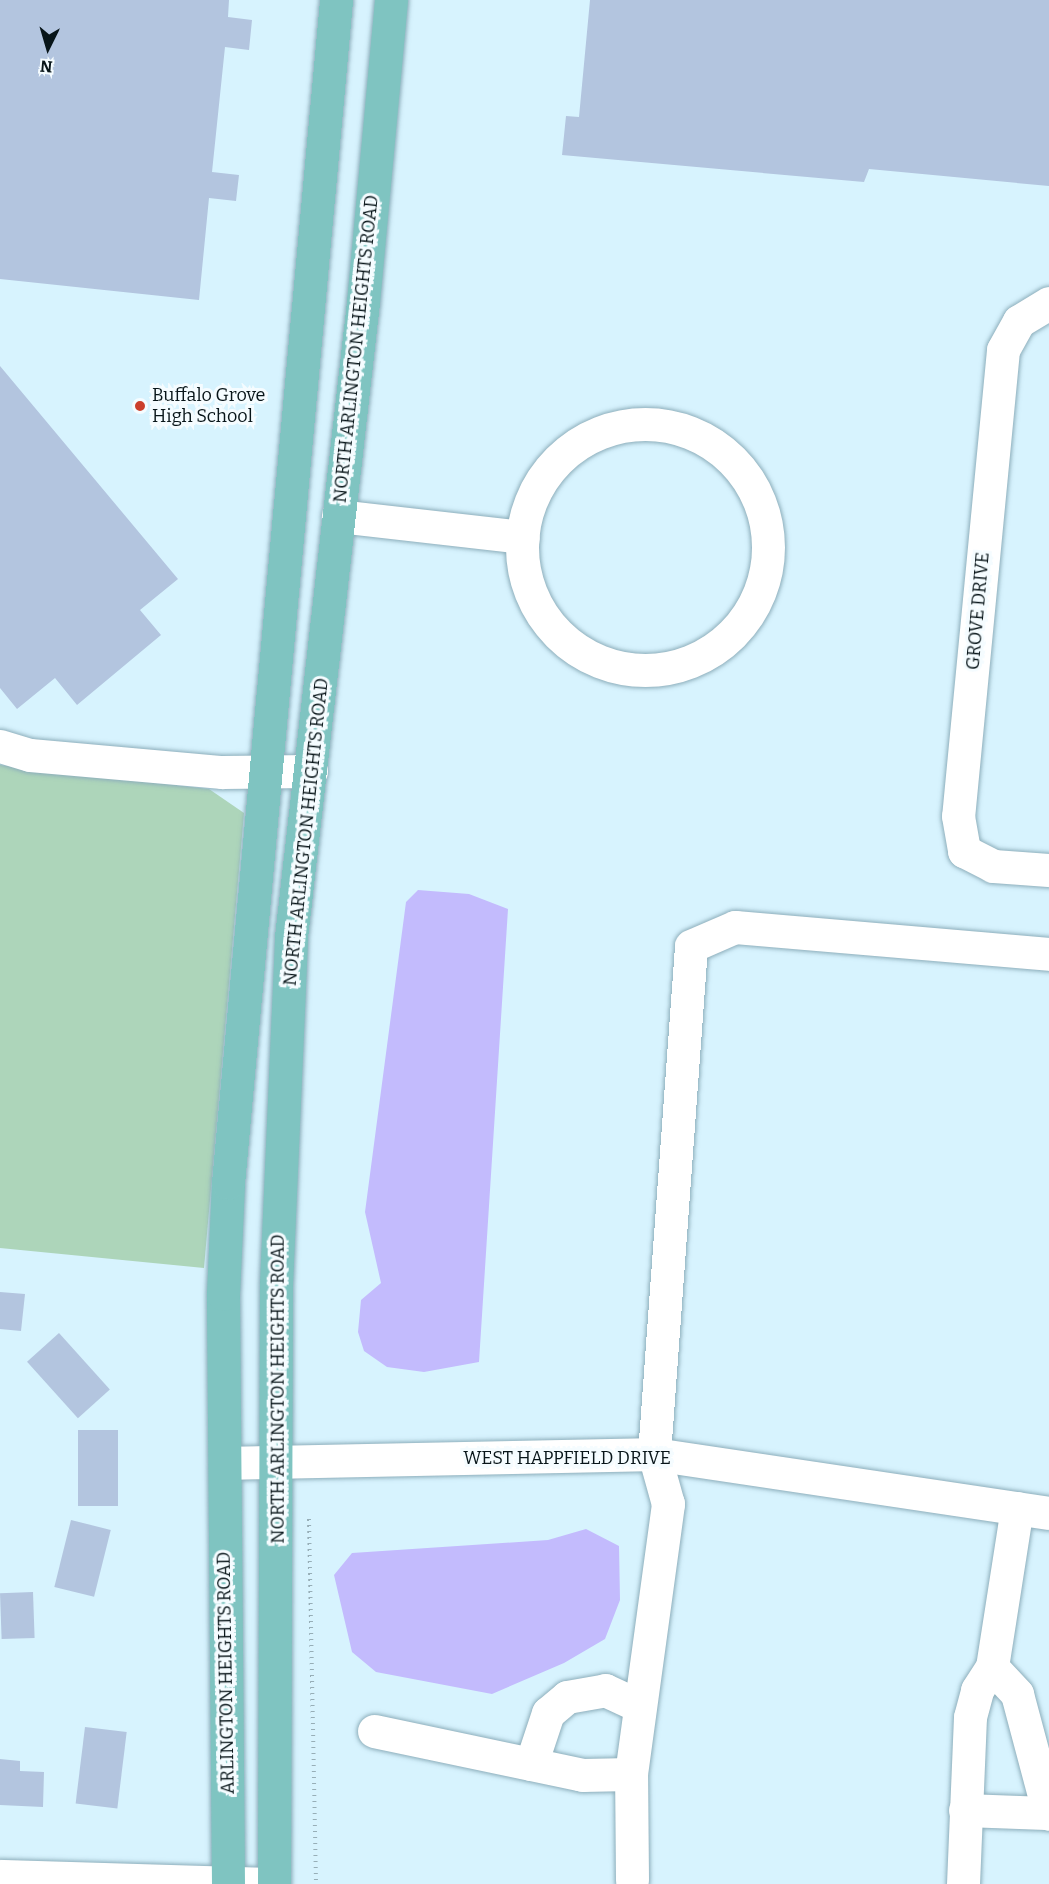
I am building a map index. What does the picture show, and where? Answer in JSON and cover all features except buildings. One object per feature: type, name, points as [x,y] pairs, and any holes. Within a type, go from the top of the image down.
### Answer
[{"type":"main road","points":[[225,1463],[228,1183],[263,770],[336,0]]},
{"type":"main road","name":"NORTH ARLINGTON HEIGHTS ROAD","points":[[274,1884],[276,1284],[291,937],[311,771],[391,0]]},
{"type":"main road","name":"ARLINGTON HEIGHTS ROAD","points":[[225,1463],[228,1884]]},
{"type":"street","name":"GROVE DRIVE","points":[[1049,303],[1019,321],[1003,350],[958,816],[964,851],[993,866],[1049,870]]},
{"type":"street","points":[[650,423],[690,432],[726,454],[752,486],[767,525],[768,566],[755,604],[732,636],[699,659],[670,668],[620,669],[583,655],[552,629],[530,596],[521,556],[523,537],[525,515],[542,477],[571,448],[608,429],[650,423]]},
{"type":"street","points":[[338,516],[523,537]]},
{"type":"street","points":[[0,746],[41,756],[222,772],[311,771]]},
{"type":"street","points":[[632,1880],[631,1774],[668,1504],[654,1454],[691,946],[735,927],[1049,954]]},
{"type":"street","name":"WEST HAPPFIELD DRIVE","points":[[225,1463],[654,1454],[1049,1513]]},
{"type":"street","points":[[963,1884],[970,1717],[977,1690],[992,1667],[1017,1508]]},
{"type":"street","points":[[965,1810],[1047,1813],[1039,1765],[1017,1694],[992,1667]]},
{"type":"street","points":[[531,1764],[548,1713],[567,1697],[605,1689],[639,1706]]},
{"type":"street","points":[[374,1731],[582,1775],[631,1774]]},
{"type":"street","points":[[0,1876],[262,1884]]},
{"type":"path","points":[[309,1506],[316,1884]]},
{"type":"green space","points":[[0,765],[209,789],[244,813],[204,1268],[0,1248]]},
{"type":"shaded area","points":[[418,890],[469,894],[508,909],[479,1362],[424,1372],[387,1367],[364,1351],[358,1332],[361,1300],[381,1283],[365,1212],[406,902]]},
{"type":"shaded area","points":[[586,1529],[619,1546],[620,1600],[605,1639],[564,1663],[492,1694],[376,1672],[352,1652],[334,1575],[352,1553],[548,1540]]},
{"type":"place","name":"Buffalo Grove High School","points":[[140,406]]}]
